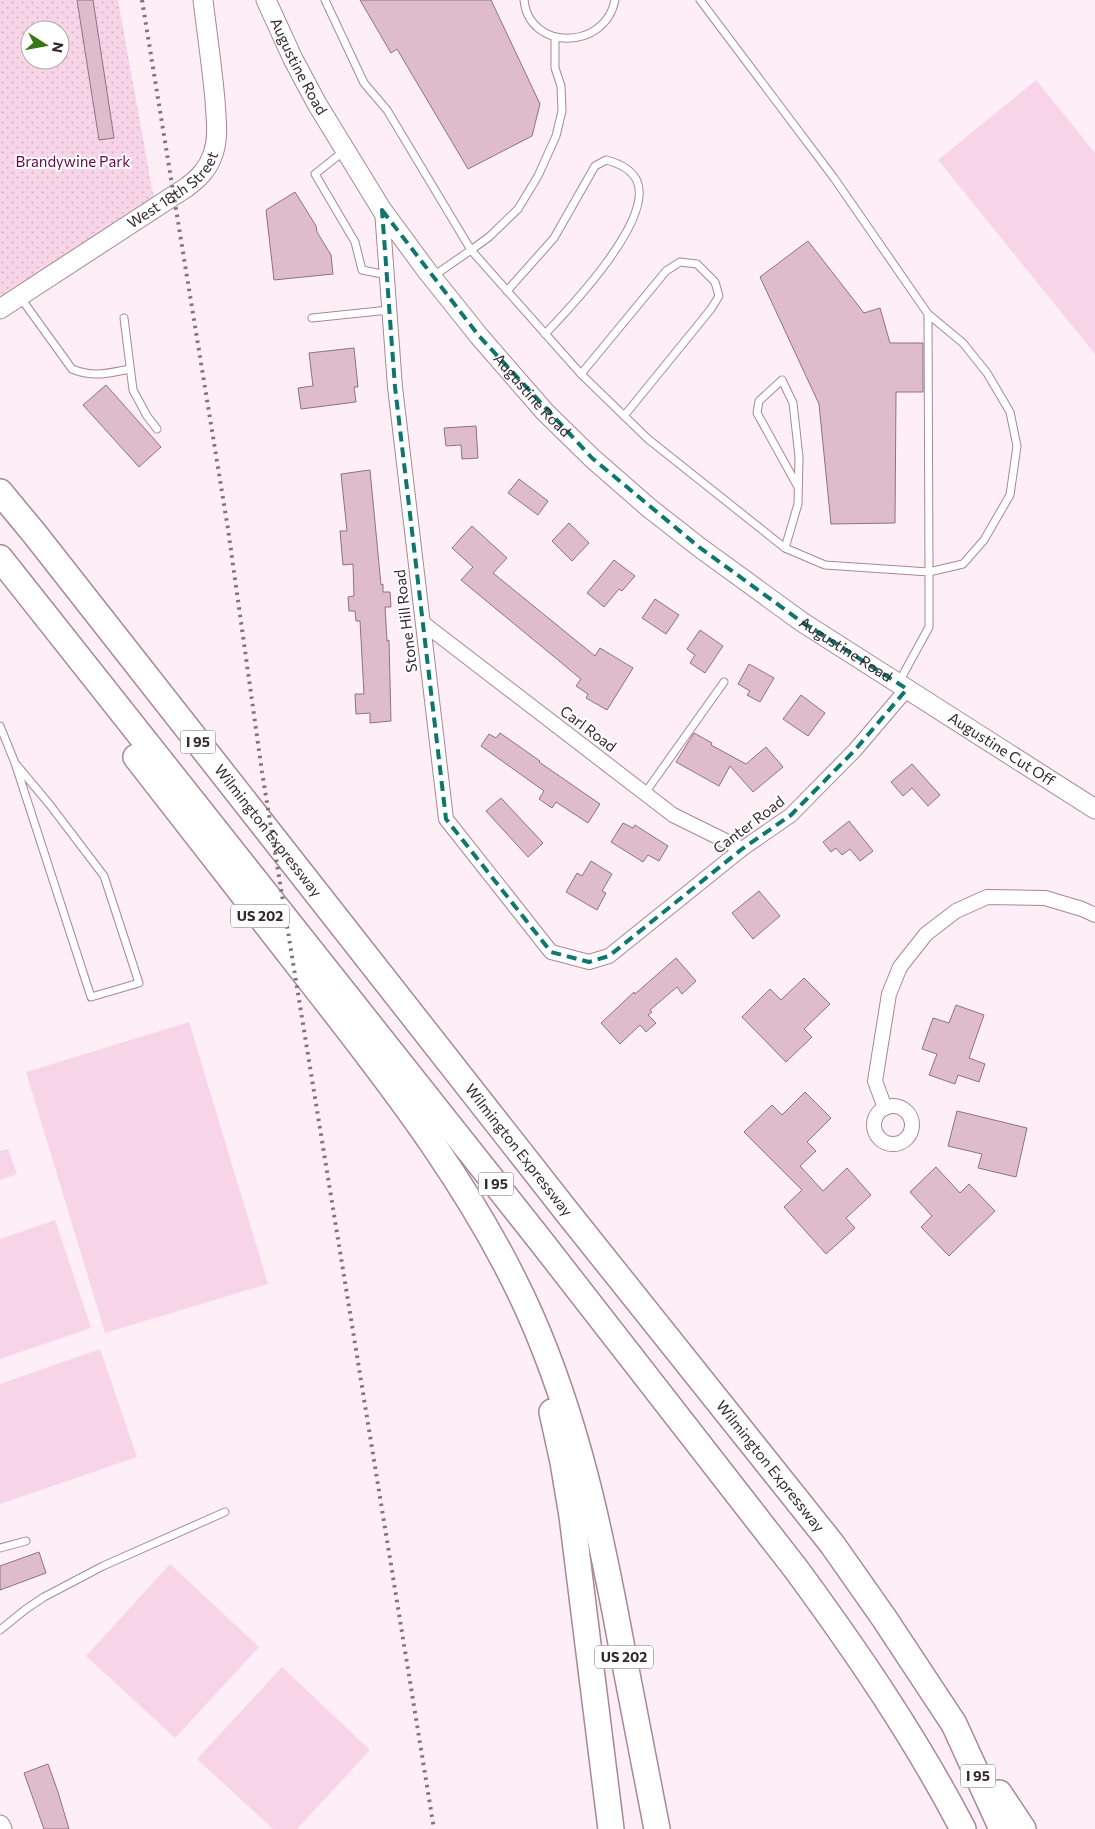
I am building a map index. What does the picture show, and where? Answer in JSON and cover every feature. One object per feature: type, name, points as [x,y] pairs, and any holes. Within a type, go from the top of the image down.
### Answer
[{"type":"highway","name":"Wilmington Expressway","points":[[0,492],[71,579],[579,1227],[832,1544],[884,1618],[954,1724],[1002,1829]]},
{"type":"highway","name":"I 95","points":[[0,558],[546,1248],[796,1569],[882,1691],[927,1763],[963,1829]]},
{"type":"highway","name":"US 202","points":[[0,584],[351,1032],[442,1157],[503,1259],[530,1314],[572,1427],[589,1485],[609,1577],[657,1829]]},
{"type":"highway","points":[[503,1259],[552,1413],[563,1462],[572,1516],[611,1829]]},
{"type":"highway","points":[[954,1724],[1023,1829]]},
{"type":"street","name":"West 18th Street","points":[[0,309],[187,187],[200,177],[208,166],[217,141],[217,126],[202,0]]},
{"type":"street","name":"Augustine Road","points":[[266,0],[293,59],[344,151],[382,210],[432,278],[545,412],[592,458],[699,548],[802,622],[903,686]]},
{"type":"street","name":"Stone Hill Road","points":[[382,210],[395,387],[446,819],[551,952],[589,962]]},
{"type":"street","name":"Carl Road","points":[[423,623],[673,815],[742,849]]},
{"type":"street","name":"Augustine Cut Off","points":[[903,686],[1095,809]]},
{"type":"street","name":"Canter Road","points":[[589,962],[610,956],[742,849],[791,815],[855,750],[903,686]]},
{"type":"street","points":[[886,1108],[875,1081],[890,994],[900,967],[926,934],[956,911],[987,897],[1045,898],[1095,915]]},
{"type":"street","points":[[0,1824],[2,1829]]},
{"type":"lane","points":[[325,0],[364,83],[387,110],[471,250],[581,374],[648,439],[785,548],[825,565],[930,572],[963,564],[984,540],[1010,495],[1017,446],[1010,412],[987,373],[963,343],[928,314],[834,178],[700,0]]},
{"type":"lane","points":[[328,9],[329,0]]},
{"type":"lane","points":[[524,0],[531,18],[541,29],[554,37],[570,39],[585,37],[599,29],[609,17],[615,0]]},
{"type":"lane","points":[[432,278],[489,237],[518,209],[538,176],[556,136],[562,111],[561,86],[556,68],[554,37]]},
{"type":"lane","points":[[344,151],[315,174],[355,242],[362,270],[387,275]]},
{"type":"lane","points":[[507,291],[554,238],[595,166],[606,160],[622,164],[637,180],[639,195],[635,214],[611,256],[579,298],[545,334]]},
{"type":"lane","points":[[581,374],[666,271],[680,262],[697,264],[715,282],[719,296],[711,309],[624,416]]},
{"type":"lane","points":[[20,297],[72,368],[92,375],[130,369]]},
{"type":"lane","points":[[312,318],[389,310]]},
{"type":"lane","points":[[903,686],[929,627],[928,314]]},
{"type":"lane","points":[[124,318],[133,390],[146,416],[157,429]]},
{"type":"lane","points":[[785,548],[798,504],[799,457],[794,403],[782,380],[759,401],[757,413],[798,487]]},
{"type":"lane","points":[[645,794],[724,682]]},
{"type":"lane","points":[[0,726],[15,762],[91,997],[139,983],[104,876],[15,762]]},
{"type":"lane","points":[[0,1630],[44,1597],[111,1563],[224,1512]]},
{"type":"lane","points":[[0,1548],[26,1541]]},
{"type":"highlighted area","points":[[382,210],[479,336],[592,458],[699,547],[802,622],[907,689],[855,750],[791,815],[742,849],[609,956],[589,962],[551,952],[446,819],[395,387]]},
{"type":"green space","name":"Brandywine Park","points":[[0,0],[118,0],[154,199],[0,296]]},
{"type":"green space","points":[[1036,80],[1095,153],[1095,354],[938,160]]},
{"type":"green space","points":[[189,1022],[268,1284],[105,1333],[26,1072]]},
{"type":"green space","points":[[8,1149],[17,1174],[0,1180],[0,1151]]},
{"type":"green space","points":[[55,1220],[91,1328],[0,1359],[0,1239]]},
{"type":"green space","points":[[100,1349],[137,1457],[0,1504],[0,1384]]},
{"type":"green space","points":[[170,1564],[259,1647],[175,1738],[86,1656]]},
{"type":"green space","points":[[282,1667],[370,1750],[297,1829],[273,1829],[197,1759]]},
{"type":"building","points":[[77,0],[93,0],[114,138],[99,140]]},
{"type":"building","points":[[360,0],[491,0],[540,104],[532,136],[468,169],[397,49],[391,53]]},
{"type":"building","points":[[295,192],[331,255],[333,274],[274,280],[266,210]]},
{"type":"building","points":[[808,241],[864,313],[880,308],[890,343],[923,343],[923,392],[896,392],[895,523],[831,524],[819,404],[760,277]]},
{"type":"building","points":[[354,348],[358,387],[354,387],[356,402],[301,409],[298,388],[313,386],[309,353]]},
{"type":"building","points":[[106,385],[161,447],[139,467],[83,405]]},
{"type":"building","points":[[476,426],[478,458],[462,459],[461,445],[446,446],[444,428]]},
{"type":"building","points":[[370,470],[381,585],[383,584],[383,592],[390,592],[391,607],[385,607],[387,641],[389,640],[391,721],[370,723],[370,713],[356,714],[355,694],[364,694],[360,621],[356,621],[355,611],[349,611],[348,597],[354,596],[353,564],[343,565],[340,531],[347,531],[341,474]]},
{"type":"building","points":[[519,479],[548,501],[538,515],[508,493]]},
{"type":"building","points":[[569,523],[589,543],[572,561],[552,541]]},
{"type":"building","points":[[472,526],[507,558],[493,573],[595,656],[600,648],[633,668],[607,710],[586,698],[588,694],[576,686],[581,679],[461,580],[473,567],[452,548]]},
{"type":"building","points":[[614,560],[635,576],[622,591],[619,589],[604,607],[587,593]]},
{"type":"building","points":[[655,599],[679,615],[666,634],[642,618]]},
{"type":"building","points":[[700,630],[723,646],[705,673],[690,663],[695,655],[687,649]]},
{"type":"building","points":[[749,664],[774,678],[760,702],[747,695],[750,691],[738,684]]},
{"type":"building","points":[[801,695],[825,713],[808,736],[783,719]]},
{"type":"building","points":[[500,733],[600,804],[588,823],[556,802],[552,808],[539,799],[544,791],[481,746],[489,734],[496,738]]},
{"type":"building","points":[[694,733],[712,743],[711,745],[746,764],[766,747],[783,767],[753,792],[730,766],[719,786],[676,762]]},
{"type":"building","points":[[912,764],[940,795],[928,806],[912,788],[903,796],[891,782]]},
{"type":"building","points":[[501,798],[543,843],[528,857],[486,811]]},
{"type":"building","points":[[849,821],[873,851],[860,861],[850,849],[842,855],[836,848],[831,852],[823,842]]},
{"type":"building","points":[[623,823],[633,828],[635,825],[668,846],[659,861],[648,855],[643,862],[611,842]]},
{"type":"building","points":[[591,861],[612,874],[602,891],[606,893],[597,910],[566,892],[577,873],[582,876]]},
{"type":"building","points":[[759,891],[780,916],[753,939],[732,913]]},
{"type":"building","points":[[676,958],[696,981],[682,994],[677,987],[650,1010],[652,1012],[648,1015],[656,1023],[646,1032],[640,1025],[620,1044],[601,1023],[634,992],[635,994]]},
{"type":"building","points":[[804,978],[830,1004],[804,1029],[812,1037],[786,1062],[742,1017],[770,989],[781,1000]]},
{"type":"building","points":[[956,1005],[984,1015],[969,1058],[985,1064],[979,1082],[958,1075],[955,1084],[929,1075],[937,1054],[922,1049],[933,1018],[949,1023]]},
{"type":"building","points":[[805,1092],[831,1118],[807,1142],[816,1151],[800,1166],[823,1191],[847,1168],[871,1195],[846,1218],[855,1228],[826,1254],[784,1207],[802,1190],[744,1132],[772,1105],[782,1115]]},
{"type":"building","points":[[957,1111],[1027,1128],[1016,1177],[978,1168],[982,1154],[948,1146]]},
{"type":"building","points":[[936,1167],[960,1193],[969,1184],[995,1211],[949,1256],[921,1227],[932,1216],[910,1192]]},
{"type":"building","points":[[39,1552],[46,1573],[0,1590],[0,1566]]},
{"type":"building","points":[[48,1764],[69,1829],[44,1829],[24,1773]]},
{"type":"railway","points":[[142,0],[228,529],[262,772],[434,1829]]}]
